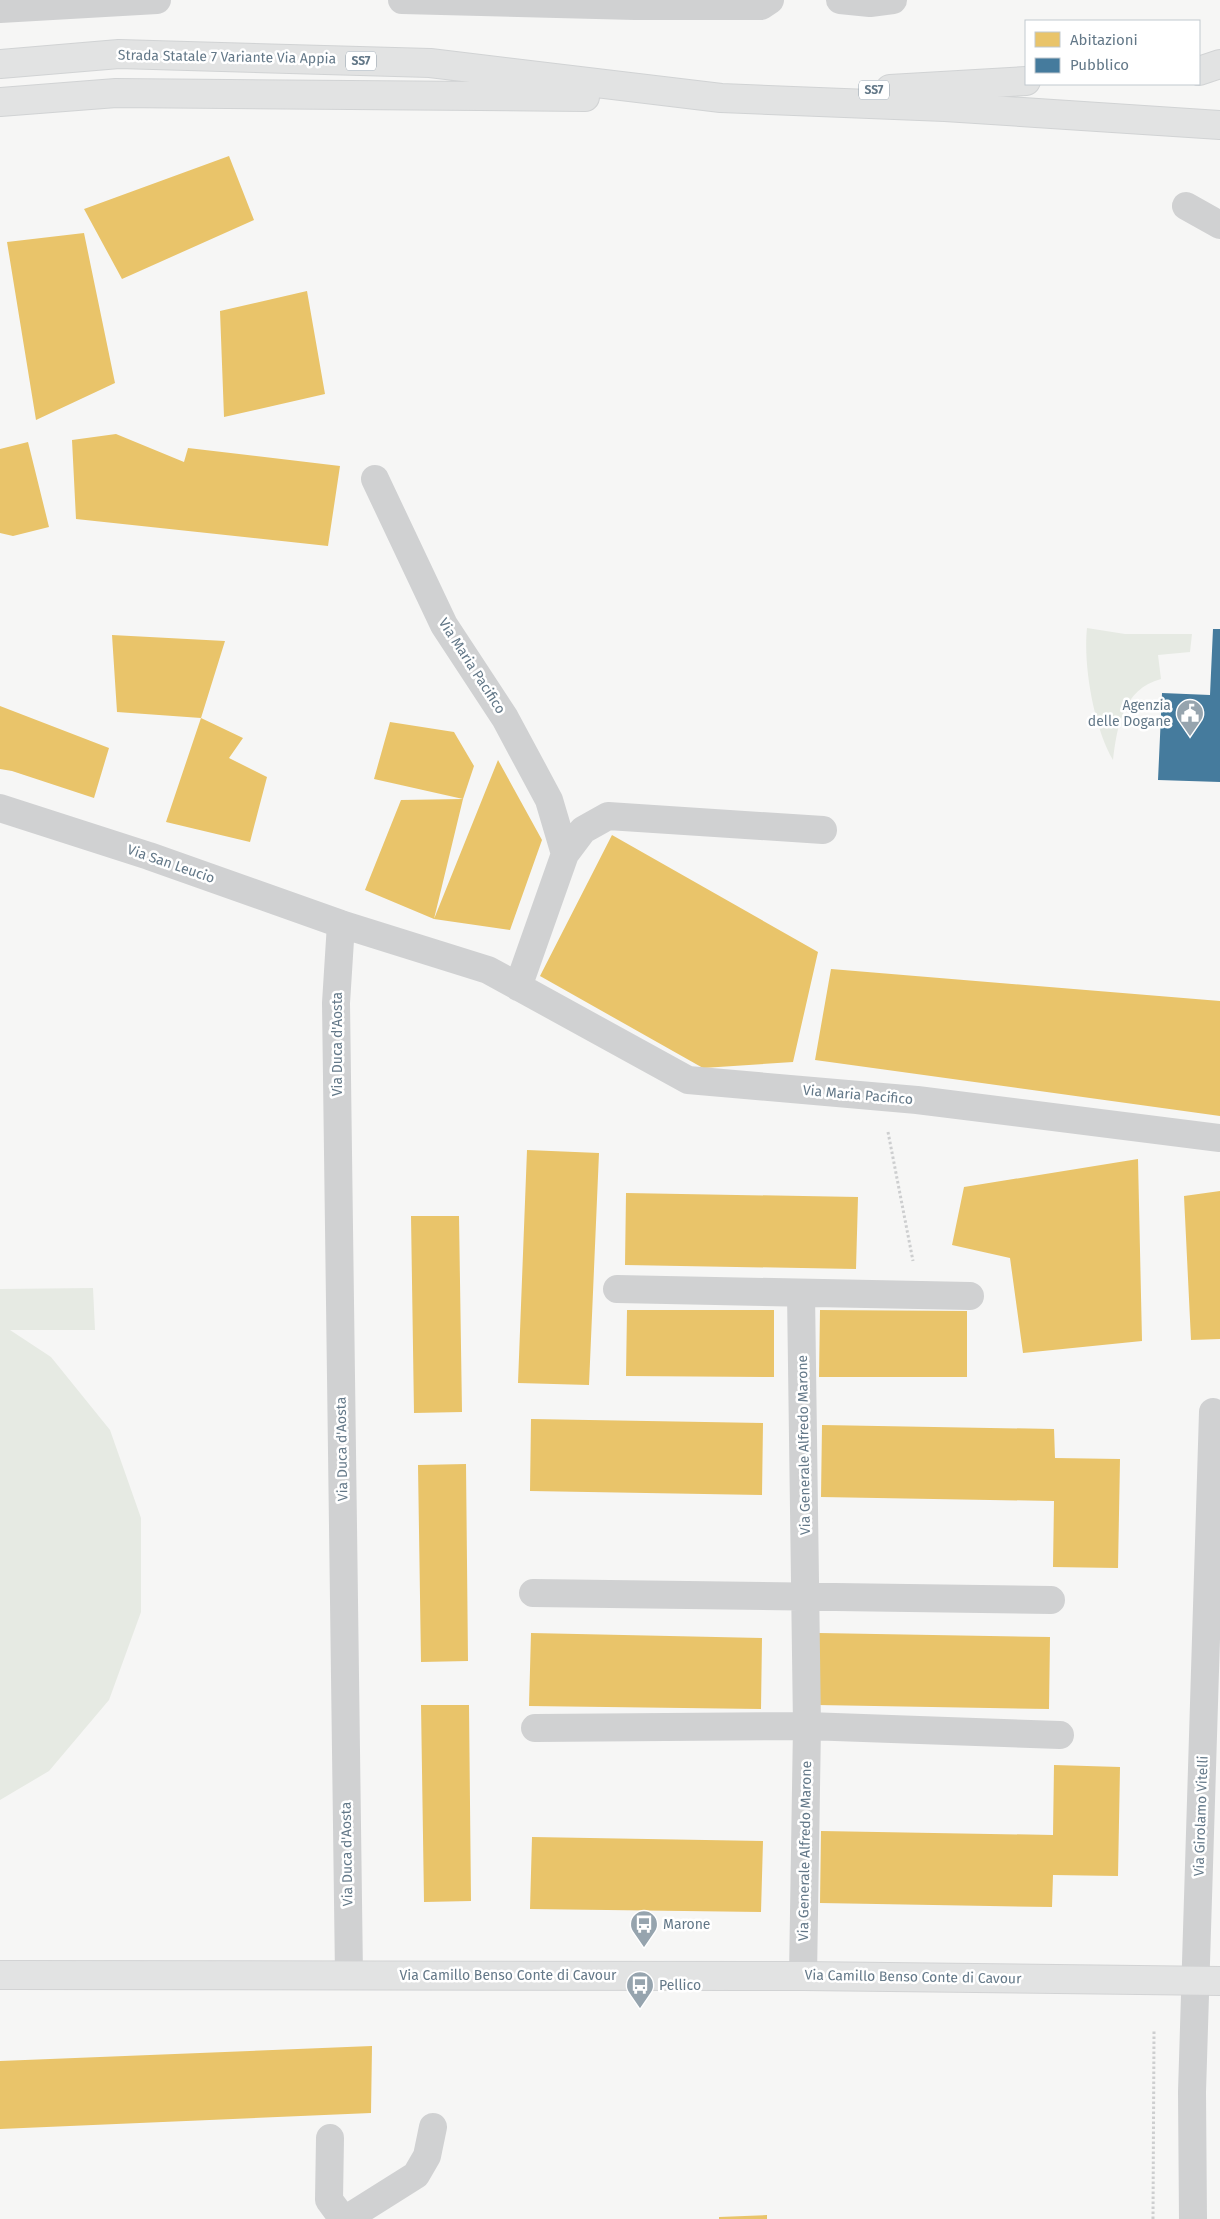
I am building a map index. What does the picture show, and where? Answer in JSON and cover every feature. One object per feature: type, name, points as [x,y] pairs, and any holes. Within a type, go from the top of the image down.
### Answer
[{"type":"main road","name":"Strada Statale 7 Variante Via Appia","points":[[0,64],[119,54],[430,63],[721,98]]},
{"type":"main road","points":[[1200,72],[1220,64]]},
{"type":"main road","points":[[1200,72],[1220,73]]},
{"type":"main road","name":"Strada Statale 7 Variante Via Appia","points":[[0,102],[116,93],[721,98],[1025,81]]},
{"type":"main road","points":[[721,98],[945,107],[1220,125]]},
{"type":"main road","name":"Via Camillo Benso Conte di Cavour","points":[[0,1974],[803,1976],[1208,1982]]},
{"type":"street","points":[[0,9],[157,0]]},
{"type":"street","points":[[402,0],[654,6],[761,6],[770,0]]},
{"type":"street","points":[[840,0],[870,3],[893,0]]},
{"type":"street","points":[[1186,206],[1220,226]]},
{"type":"street","name":"Via Maria Pacifico","points":[[375,479],[444,625],[505,718],[549,800],[565,854]]},
{"type":"street","name":"Via San Leucio","points":[[0,808],[149,856],[341,924]]},
{"type":"street","points":[[518,987],[565,854],[583,830],[608,816],[822,830]]},
{"type":"street","name":"Via Maria Pacifico","points":[[341,924],[488,970],[688,1080],[881,1097],[1220,1138]]},
{"type":"street","name":"Via Duca d'Aosta","points":[[341,924],[336,1003],[348,1975]]},
{"type":"street","points":[[617,1289],[970,1296]]},
{"type":"street","name":"Via Generale Alfredo Marone","points":[[801,1293],[807,1726],[803,1976]]},
{"type":"street","name":"Via Girolamo Vitelli","points":[[1193,2219],[1192,2092],[1208,1982],[1213,1412]]},
{"type":"street","points":[[532,1593],[1050,1600]]},
{"type":"street","points":[[535,1728],[807,1726],[1060,1735]]},
{"type":"street","points":[[330,2138],[329,2200],[344,2219],[416,2175],[427,2156],[433,2127]]},
{"type":"path","points":[[881,1097],[920,1296]]},
{"type":"path","points":[[1153,2219],[1154,2030]]},
{"type":"shaded area","points":[[1087,628],[1125,634],[1192,634],[1190,652],[1158,655],[1161,679],[1148,684],[1130,700],[1120,723],[1113,760],[1100,731],[1091,696],[1088,678]]},
{"type":"shaded area","points":[[93,1288],[95,1330],[10,1330],[51,1357],[110,1430],[141,1518],[141,1612],[109,1700],[49,1771],[0,1800],[0,1289]]},
{"type":"building: Abitazioni","points":[[229,156],[254,220],[122,279],[84,209]]},
{"type":"building: Abitazioni","points":[[84,233],[115,383],[36,420],[7,242]]},
{"type":"building: Abitazioni","points":[[307,291],[325,394],[224,417],[220,311]]},
{"type":"building: Abitazioni","points":[[116,434],[184,462],[188,448],[340,466],[328,546],[76,519],[72,440]]},
{"type":"building: Abitazioni","points":[[28,442],[49,527],[13,536],[0,533],[0,449]]},
{"type":"building: Abitazioni","points":[[112,635],[225,641],[201,718],[117,712]]},
{"type":"building: Abitazioni","points":[[0,706],[109,748],[94,798],[12,771],[0,769]]},
{"type":"building: Abitazioni","points":[[201,718],[243,738],[229,758],[267,777],[250,842],[166,822]]},
{"type":"building: Abitazioni","points":[[390,722],[454,732],[474,766],[463,799],[374,779]]},
{"type":"building: Abitazioni","points":[[498,760],[542,840],[510,930],[434,919]]},
{"type":"building: Abitazioni","points":[[463,799],[434,919],[365,890],[401,800]]},
{"type":"building: Abitazioni","points":[[612,835],[818,952],[793,1062],[703,1068],[540,976]]},
{"type":"building: Abitazioni","points":[[831,969],[1220,1001],[1220,1116],[815,1060]]},
{"type":"building: Abitazioni","points":[[527,1150],[599,1153],[589,1385],[518,1383]]},
{"type":"building: Abitazioni","points":[[1138,1159],[1142,1341],[1023,1353],[1010,1258],[952,1245],[964,1187]]},
{"type":"building: Abitazioni","points":[[1220,1191],[1220,1339],[1191,1340],[1184,1196]]},
{"type":"building: Abitazioni","points":[[626,1193],[858,1197],[856,1269],[625,1265]]},
{"type":"building: Abitazioni","points":[[411,1216],[459,1216],[462,1412],[414,1413]]},
{"type":"building: Abitazioni","points":[[627,1310],[774,1310],[774,1377],[626,1376]]},
{"type":"building: Abitazioni","points":[[820,1310],[967,1311],[967,1377],[819,1377]]},
{"type":"building: Abitazioni","points":[[531,1419],[763,1423],[762,1495],[530,1491]]},
{"type":"building: Abitazioni","points":[[822,1425],[1054,1429],[1055,1458],[1120,1459],[1118,1568],[1053,1567],[1054,1501],[821,1497]]},
{"type":"building: Abitazioni","points":[[466,1464],[468,1661],[421,1662],[418,1465]]},
{"type":"building: Abitazioni","points":[[531,1633],[762,1638],[761,1709],[529,1706]]},
{"type":"building: Abitazioni","points":[[819,1633],[1050,1637],[1049,1709],[817,1705]]},
{"type":"building: Abitazioni","points":[[421,1705],[469,1705],[471,1901],[424,1902]]},
{"type":"building: Abitazioni","points":[[1054,1765],[1120,1767],[1118,1876],[1053,1875],[1052,1907],[820,1903],[821,1831],[1053,1835]]},
{"type":"building: Abitazioni","points":[[532,1837],[763,1841],[761,1912],[530,1909]]},
{"type":"building: Abitazioni","points":[[372,2046],[371,2113],[0,2129],[0,2061]]},
{"type":"building: Abitazioni","points":[[767,2215],[767,2219],[719,2219],[719,2217]]},
{"type":"building: Pubblico","name":"Agenzia delle Dogane","points":[[1213,629],[1220,629],[1220,782],[1158,780],[1162,693],[1210,695]]},
{"type":"place","name":"Agenzia delle Dogane","points":[[1190,737]]},
{"type":"place","name":"Marone","points":[[644,1948]]},
{"type":"place","name":"Pellico","points":[[640,2009]]}]
